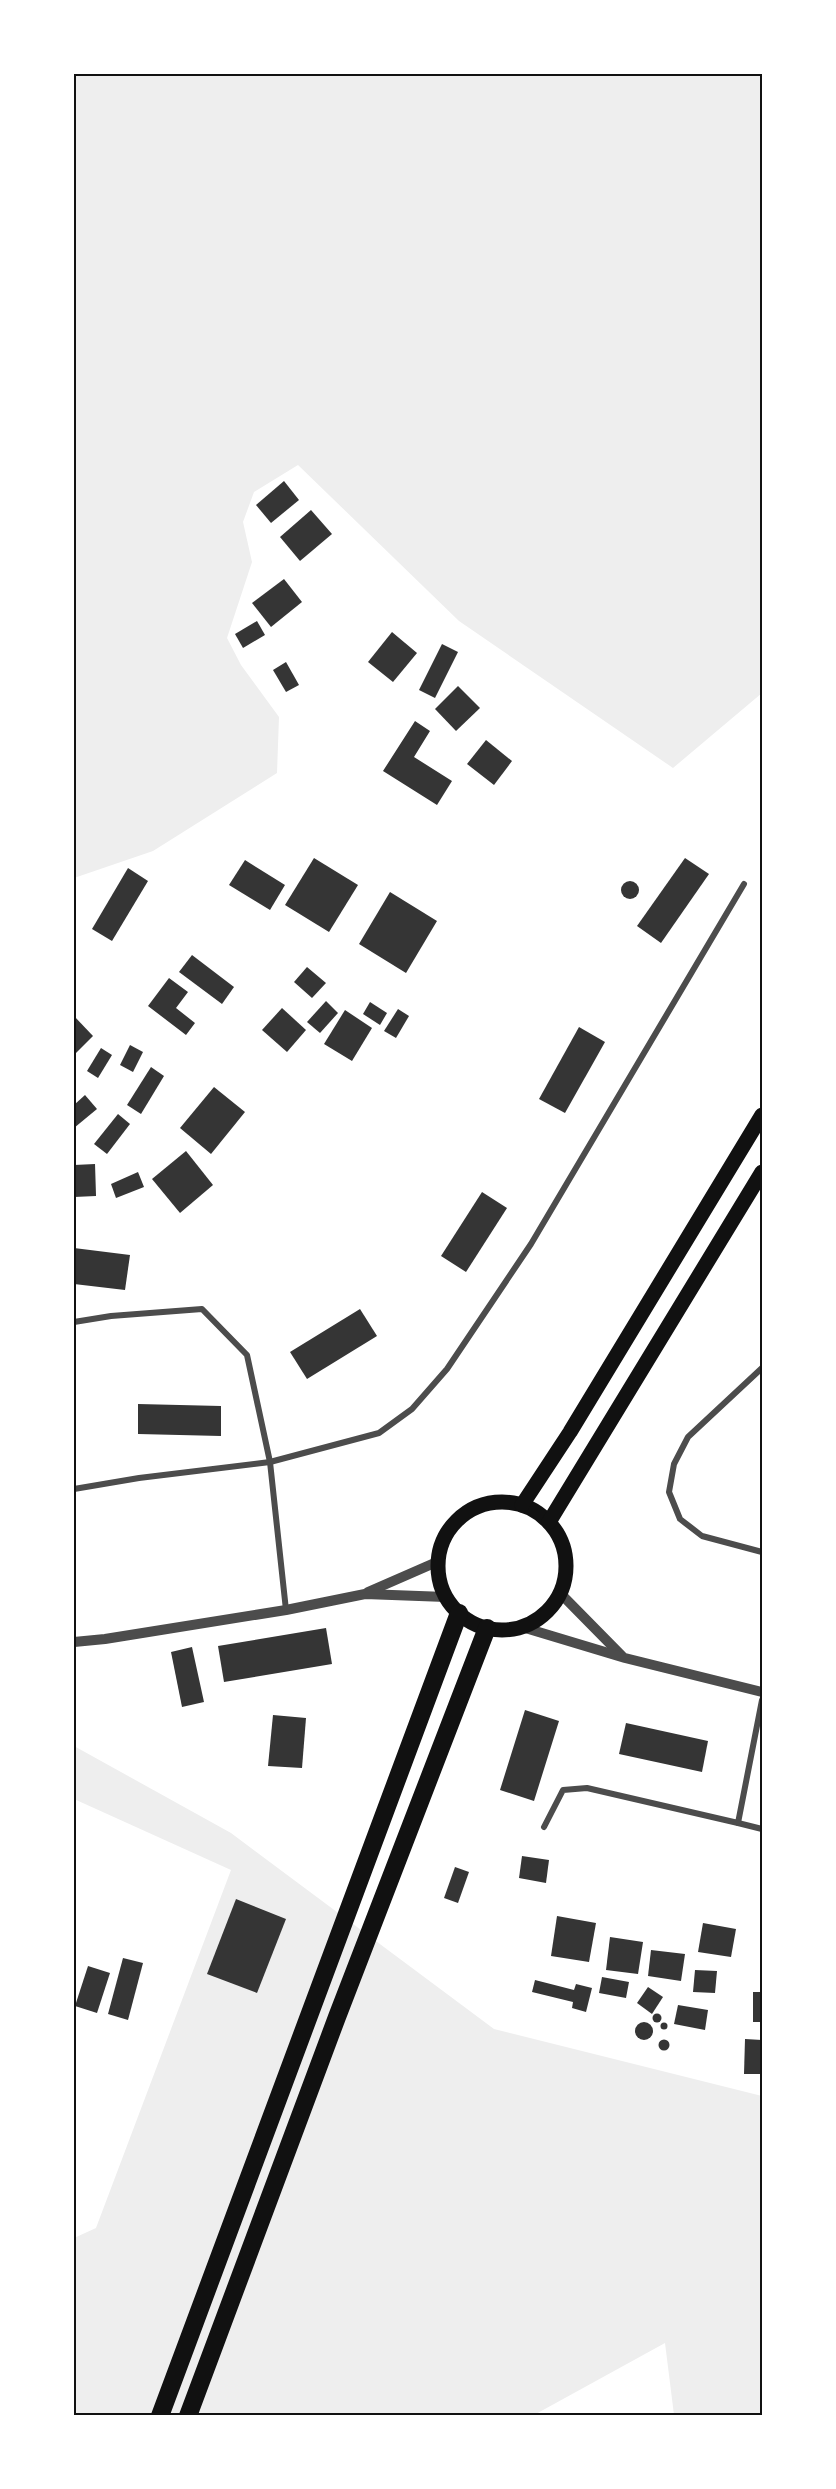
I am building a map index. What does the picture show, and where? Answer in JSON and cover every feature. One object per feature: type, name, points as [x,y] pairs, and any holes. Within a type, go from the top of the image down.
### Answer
[{"type":"highway","points":[[160,2415],[459,1613]]},
{"type":"highway","points":[[188,2415],[487,1628]]},
{"type":"main road","points":[[522,1505],[570,1432],[762,1115]]},
{"type":"main road","points":[[549,1522],[762,1172]]},
{"type":"main road","points":[[508,1502],[522,1505],[549,1522],[563,1549],[564,1579],[560,1593],[550,1608],[537,1619],[522,1627],[505,1630],[477,1625],[459,1613],[446,1597],[440,1580],[439,1561],[447,1534],[467,1513],[480,1506],[508,1502]]},
{"type":"street","points":[[74,1489],[270,1461],[379,1433],[412,1409],[447,1369],[531,1244],[744,884]]},
{"type":"street","points":[[74,1322],[111,1316],[202,1309],[247,1355],[270,1461],[286,1610]]},
{"type":"street","points":[[762,1368],[688,1437],[674,1464],[669,1492],[680,1519],[702,1536],[762,1552]]},
{"type":"street","points":[[74,1642],[286,1610],[365,1594],[439,1561]]},
{"type":"street","points":[[560,1593],[624,1658]]},
{"type":"street","points":[[365,1594],[446,1597]]},
{"type":"street","points":[[522,1627],[624,1658],[762,1692]]},
{"type":"street","points":[[738,1823],[762,1700]]},
{"type":"street","points":[[544,1827],[563,1790],[587,1788],[762,1829]]},
{"type":"shaded area","points":[[74,74],[762,74],[762,693],[673,768],[459,621],[298,465],[254,492],[243,522],[252,562],[227,638],[241,665],[279,717],[277,773],[153,851],[74,878]]},
{"type":"shaded area","points":[[74,1746],[231,1833],[494,2029],[762,2096],[762,2415],[674,2415],[665,2343],[534,2415],[74,2415],[74,2238],[96,2228],[231,1870],[74,1799]]},
{"type":"building","points":[[284,481],[299,500],[271,523],[256,505]]},
{"type":"building","points":[[311,510],[332,534],[300,561],[280,537]]},
{"type":"building","points":[[284,579],[302,602],[271,627],[252,603]]},
{"type":"building","points":[[257,621],[265,635],[243,648],[235,634]]},
{"type":"building","points":[[392,632],[417,653],[393,682],[368,662]]},
{"type":"building","points":[[442,644],[458,652],[435,698],[419,690]]},
{"type":"building","points":[[286,662],[299,685],[286,692],[273,670]]},
{"type":"building","points":[[458,686],[480,708],[456,731],[435,709]]},
{"type":"building","points":[[415,721],[430,731],[414,757],[452,781],[437,805],[383,771]]},
{"type":"building","points":[[486,740],[512,761],[494,785],[467,764]]},
{"type":"building","points":[[314,858],[358,885],[329,932],[285,905]]},
{"type":"building","points":[[685,858],[709,874],[661,943],[637,926]]},
{"type":"building","points":[[245,860],[285,885],[270,910],[229,885]]},
{"type":"building","points":[[128,868],[148,881],[112,941],[92,929]]},
{"type":"building","points":[[626,881],[634,881],[639,886],[637,897],[626,899],[621,894],[621,886]]},
{"type":"building","points":[[390,892],[437,921],[406,973],[359,944]]},
{"type":"building","points":[[192,955],[234,987],[222,1004],[179,972]]},
{"type":"building","points":[[307,967],[326,983],[312,998],[294,982]]},
{"type":"building","points":[[169,978],[188,992],[176,1008],[195,1023],[186,1035],[148,1006]]},
{"type":"building","points":[[326,1001],[338,1013],[320,1033],[307,1022]]},
{"type":"building","points":[[370,1002],[387,1013],[380,1025],[363,1014]]},
{"type":"building","points":[[282,1008],[306,1030],[287,1052],[262,1030]]},
{"type":"building","points":[[398,1009],[409,1016],[396,1038],[384,1031]]},
{"type":"building","points":[[345,1010],[372,1028],[352,1061],[324,1044]]},
{"type":"building","points":[[74,1016],[93,1036],[74,1055]]},
{"type":"building","points":[[579,1027],[605,1042],[565,1113],[539,1099]]},
{"type":"building","points":[[130,1045],[143,1052],[133,1072],[120,1065]]},
{"type":"building","points":[[101,1048],[112,1055],[98,1078],[87,1071]]},
{"type":"building","points":[[151,1067],[164,1076],[141,1114],[127,1105]]},
{"type":"building","points":[[214,1087],[245,1112],[211,1154],[180,1128]]},
{"type":"building","points":[[85,1095],[97,1109],[74,1128],[74,1105]]},
{"type":"building","points":[[118,1114],[130,1124],[107,1154],[94,1144]]},
{"type":"building","points":[[186,1151],[213,1185],[180,1213],[152,1179]]},
{"type":"building","points":[[95,1164],[96,1196],[74,1197],[74,1165]]},
{"type":"building","points":[[138,1172],[144,1187],[116,1198],[111,1184]]},
{"type":"building","points":[[482,1192],[507,1208],[466,1272],[441,1256]]},
{"type":"building","points":[[74,1248],[130,1255],[125,1290],[74,1284]]},
{"type":"building","points":[[360,1309],[377,1336],[307,1379],[290,1352]]},
{"type":"building","points":[[138,1404],[221,1406],[221,1436],[138,1434]]},
{"type":"building","points":[[326,1628],[332,1664],[224,1682],[218,1646]]},
{"type":"building","points":[[192,1647],[204,1702],[182,1707],[171,1652]]},
{"type":"building","points":[[525,1710],[559,1721],[534,1801],[500,1790]]},
{"type":"building","points":[[273,1715],[306,1718],[302,1768],[268,1766]]},
{"type":"building","points":[[626,1723],[708,1741],[702,1772],[619,1754]]},
{"type":"building","points":[[522,1856],[549,1860],[546,1883],[519,1878]]},
{"type":"building","points":[[455,1867],[469,1872],[458,1903],[444,1898]]},
{"type":"building","points":[[236,1899],[286,1919],[257,1993],[207,1974]]},
{"type":"building","points":[[557,1916],[596,1923],[589,1962],[551,1956]]},
{"type":"building","points":[[703,1923],[736,1929],[731,1957],[698,1952]]},
{"type":"building","points":[[610,1937],[643,1942],[638,1974],[606,1970]]},
{"type":"building","points":[[651,1950],[685,1954],[681,1981],[648,1976]]},
{"type":"building","points":[[123,1958],[143,1963],[128,2020],[108,2014]]},
{"type":"building","points":[[88,1966],[110,1973],[97,2013],[75,2006]]},
{"type":"building","points":[[695,1970],[717,1971],[715,1993],[693,1992]]},
{"type":"building","points":[[602,1977],[629,1982],[626,1998],[599,1993]]},
{"type":"building","points":[[535,1980],[574,1990],[576,1984],[592,1988],[586,2012],[572,2008],[573,2002],[532,1992]]},
{"type":"building","points":[[648,1987],[663,1997],[652,2014],[637,2003]]},
{"type":"building","points":[[753,1992],[762,1992],[762,2022],[753,2022]]},
{"type":"building","points":[[678,2005],[708,2010],[705,2030],[674,2024]]},
{"type":"building","points":[[657,2014],[661,2018],[657,2022],[653,2018]]},
{"type":"building","points":[[644,2022],[652,2027],[653,2031],[648,2039],[644,2040],[636,2035],[635,2031],[640,2023]]},
{"type":"building","points":[[664,2023],[667,2026],[664,2029],[661,2026]]},
{"type":"building","points":[[745,2039],[762,2040],[762,2074],[744,2074]]},
{"type":"building","points":[[664,2040],[668,2041],[668,2049],[664,2050],[660,2049],[659,2045],[660,2041]]}]
